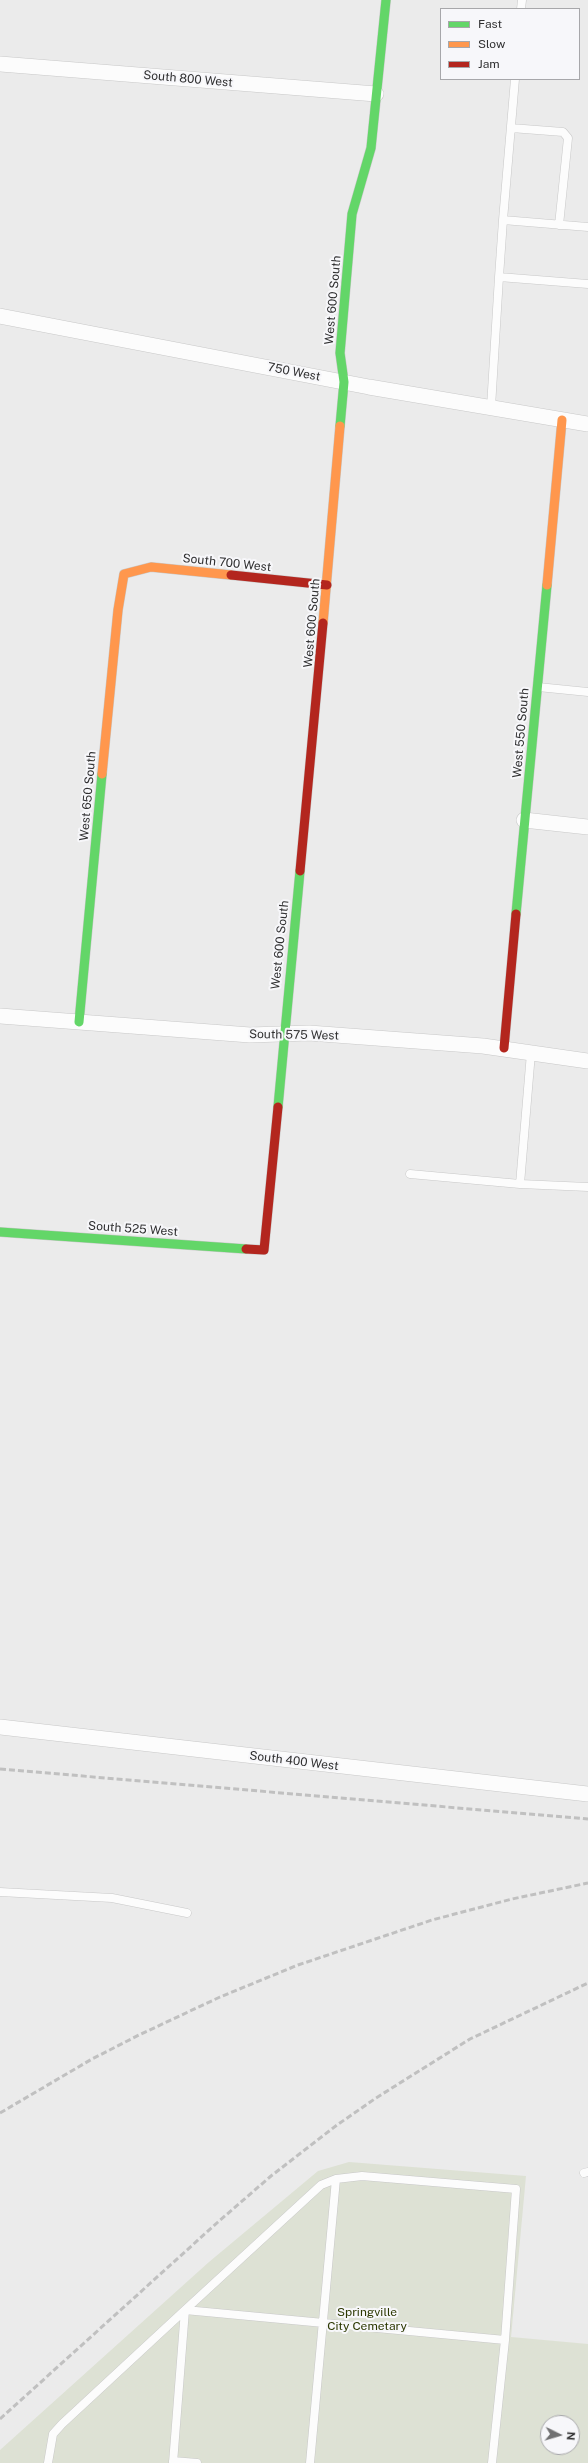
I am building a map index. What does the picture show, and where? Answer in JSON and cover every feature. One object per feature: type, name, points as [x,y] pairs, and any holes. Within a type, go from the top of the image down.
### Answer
[{"type":"street","name":"West 600 South","points":[[264,1250],[283,1035],[328,585],[344,382],[340,352],[352,214],[371,148],[386,0]]},
{"type":"street","name":"South 800 West","points":[[0,64],[376,94]]},
{"type":"street","name":"750 West","points":[[0,316],[344,382],[588,424]]},
{"type":"street","name":"West 550 South","points":[[504,1048],[562,420]]},
{"type":"street","name":"South 700 West","points":[[124,574],[151,567],[328,585]]},
{"type":"street","name":"West 650 South","points":[[79,1022],[118,610],[124,574]]},
{"type":"street","points":[[524,820],[588,827]]},
{"type":"street","name":"South 575 West","points":[[0,1016],[250,1035],[309,1033],[504,1048],[588,1061]]},
{"type":"street","name":"South 525 West","points":[[0,1232],[264,1250]]},
{"type":"street","name":"South 400 West","points":[[0,1727],[588,1794]]},
{"type":"lane","points":[[491,407],[503,220],[515,80]]},
{"type":"lane","points":[[511,128],[563,132],[568,138],[559,224]]},
{"type":"lane","points":[[503,220],[588,227]]},
{"type":"lane","points":[[499,277],[588,284]]},
{"type":"lane","points":[[537,687],[588,692]]},
{"type":"lane","points":[[520,1184],[531,1053]]},
{"type":"lane","points":[[410,1174],[520,1184],[588,1187]]},
{"type":"lane","points":[[0,1892],[112,1898],[186,1913]]},
{"type":"lane","points":[[48,2463],[53,2434],[62,2424],[321,2185],[336,2179],[362,2176],[516,2189],[505,2340],[492,2463]]},
{"type":"lane","points":[[310,2463],[336,2179]]},
{"type":"lane","points":[[185,2310],[505,2340]]},
{"type":"lane","points":[[185,2310],[173,2462],[196,2463]]},
{"type":"green space","name":"Springville City Cemetary","points":[[349,2162],[526,2176],[511,2337],[588,2344],[588,2463],[0,2463],[0,2450],[209,2262],[318,2171]]},
{"type":"railway","points":[[0,1769],[588,1819]]},
{"type":"railway","points":[[0,2113],[92,2059],[139,2035],[220,1997],[298,1965],[432,1920],[512,1899],[588,1883]]},
{"type":"railway","points":[[0,2419],[218,2222],[271,2176],[337,2125],[376,2098],[470,2039],[588,1983]]},
{"type":"traffic: fast","points":[[340,426],[344,382],[340,353],[352,214],[371,148],[386,0]]},
{"type":"traffic: fast","points":[[516,914],[547,585]]},
{"type":"traffic: fast","points":[[79,1022],[102,774]]},
{"type":"traffic: fast","points":[[278,1107],[300,871]]},
{"type":"traffic: fast","points":[[0,1232],[246,1249]]},
{"type":"traffic: slow","points":[[547,585],[562,420]]},
{"type":"traffic: slow","points":[[323,623],[340,426]]},
{"type":"traffic: slow","points":[[102,774],[118,610],[124,574],[151,567],[231,575]]},
{"type":"traffic: jam","points":[[231,575],[327,585]]},
{"type":"traffic: jam","points":[[300,871],[323,623]]},
{"type":"traffic: jam","points":[[504,1048],[516,914]]},
{"type":"traffic: jam","points":[[246,1249],[264,1250],[278,1107]]}]
